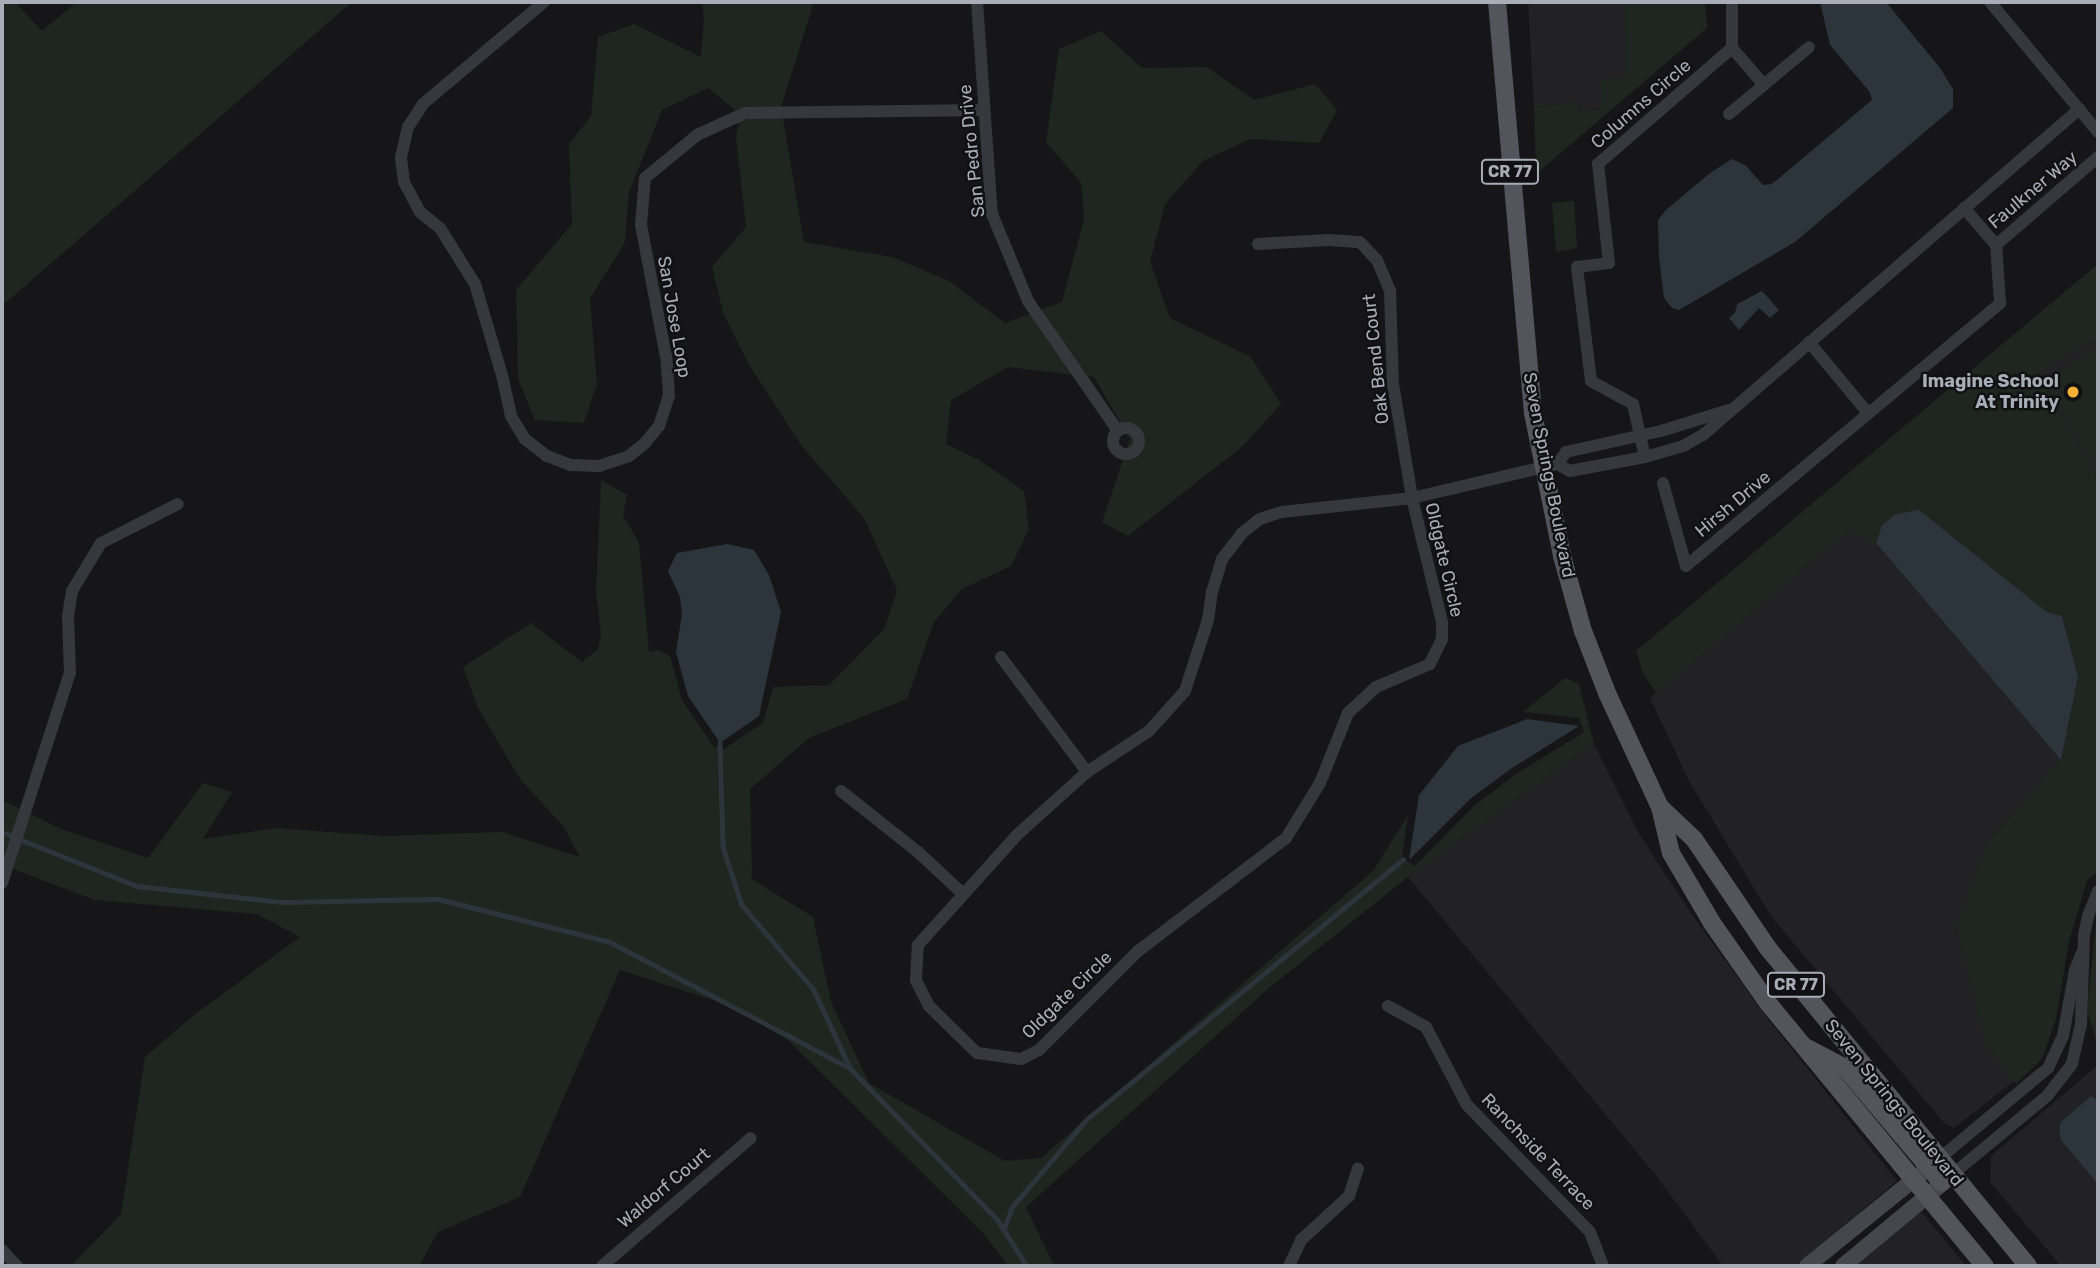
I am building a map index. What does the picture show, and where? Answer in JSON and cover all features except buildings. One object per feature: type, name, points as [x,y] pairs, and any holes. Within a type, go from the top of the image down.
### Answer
[{"type":"main road","name":"Seven Springs Boulevard","points":[[1497,2],[1525,342],[1550,466],[1562,555],[1583,631],[1607,693],[1660,807],[1671,853],[1691,888],[1744,970],[1803,1047],[1985,1266]]},
{"type":"main road","name":"Seven Springs Boulevard","points":[[1660,807],[1694,839],[1766,947],[1934,1163],[2028,1266]]},
{"type":"main road","points":[[1803,1047],[1817,1051],[1844,1068],[1934,1163]]},
{"type":"street","name":"San Jose Loop","points":[[544,2],[423,104],[408,127],[401,158],[404,182],[420,212],[439,228],[475,284],[502,375],[511,416],[525,439],[547,456],[570,465],[599,466],[629,456],[645,443],[659,426],[669,396],[666,357],[641,225],[645,178],[697,135],[745,113],[984,110]]},
{"type":"street","name":"San Pedro Drive","points":[[977,2],[992,214],[1028,300],[1118,431]]},
{"type":"street","points":[[1732,2],[1732,48],[1764,85]]},
{"type":"street","points":[[1990,2],[2098,132]]},
{"type":"street","points":[[1729,114],[1809,47]]},
{"type":"street","name":"Columns Circle","points":[[1645,457],[1633,404],[1591,381],[1577,267],[1609,263],[1598,164],[1732,48]]},
{"type":"street","points":[[1550,466],[1570,471],[1645,457],[1683,446],[1703,435],[2079,109]]},
{"type":"street","name":"Faulkner Way","points":[[1964,208],[1996,245],[2098,157]]},
{"type":"street","name":"Oak Bend Court","points":[[1258,244],[1329,240],[1360,242],[1377,260],[1390,291],[1393,384],[1412,498]]},
{"type":"street","name":"Hirsh Drive","points":[[1663,483],[1686,566],[2000,303],[1996,245]]},
{"type":"street","points":[[1809,342],[1868,413]]},
{"type":"street","points":[[1550,466],[1566,453],[1640,436],[1729,410]]},
{"type":"street","name":"Oldgate Circle","points":[[1412,498],[1442,622],[1442,639],[1430,663],[1376,687],[1348,713],[1320,783],[1286,838],[1138,951],[1039,1050],[1021,1059],[977,1052],[929,1006],[916,980],[918,945],[962,893],[1018,834],[1087,772],[1149,731],[1185,691],[1208,620],[1212,592],[1223,559],[1242,533],[1260,519],[1282,512],[1412,498],[1550,466]]},
{"type":"street","points":[[2,883],[70,673],[68,616],[72,591],[101,543],[178,504]]},
{"type":"street","points":[[1001,657],[1087,772]]},
{"type":"street","points":[[841,791],[918,852],[962,893]]},
{"type":"street","points":[[1807,1266],[2048,1068],[2063,1036],[2088,916],[2098,891]]},
{"type":"street","points":[[1843,1266],[2047,1096],[2072,1064],[2081,1024],[2085,971],[2082,953]]},
{"type":"street","name":"Ranchside Terrace","points":[[1388,1006],[1426,1027],[1467,1105],[1590,1232],[1603,1266]]},
{"type":"street","name":"Waldorf Court","points":[[602,1266],[751,1138]]},
{"type":"street","points":[[1289,1266],[1301,1240],[1349,1196],[1358,1168]]},
{"type":"street","points":[[2,1250],[17,1266]]},
{"type":"shaded area","points":[[2,2],[15,2],[42,31],[77,2],[352,2],[2,306]]},
{"type":"shaded area","points":[[702,2],[814,2],[781,107],[804,242],[892,257],[949,281],[1005,323],[1062,302],[1084,219],[1082,184],[1046,142],[1059,49],[1101,31],[1142,68],[1207,67],[1254,100],[1315,84],[1337,110],[1319,143],[1250,139],[1203,161],[1165,204],[1150,262],[1170,318],[1251,357],[1281,404],[1243,446],[1128,536],[1102,522],[1130,439],[1094,377],[1008,367],[951,400],[946,444],[979,460],[1024,491],[1029,529],[1011,566],[962,589],[934,622],[907,699],[809,738],[750,789],[752,879],[813,917],[831,1002],[869,1083],[1005,1161],[1041,1158],[1374,870],[1408,815],[1402,858],[1415,866],[1475,805],[1516,774],[1584,732],[1579,718],[1523,712],[1565,678],[1579,684],[1594,744],[1408,877],[1269,988],[1026,1207],[1054,1266],[1008,1266],[984,1234],[788,1040],[731,1006],[620,970],[520,1197],[438,1232],[419,1266],[71,1266],[121,1214],[145,1057],[194,1015],[300,937],[257,914],[95,900],[2,865],[2,800],[61,829],[148,858],[203,783],[232,792],[203,839],[276,828],[384,836],[502,832],[580,857],[563,826],[520,779],[478,708],[463,667],[531,623],[582,662],[598,649],[601,634],[596,593],[601,480],[627,495],[623,515],[639,543],[649,652],[658,650],[670,656],[682,700],[714,747],[724,749],[763,723],[773,687],[829,685],[884,629],[897,590],[864,518],[801,445],[748,363],[723,312],[712,267],[746,227],[736,136],[741,115],[708,88],[662,110],[629,192],[625,242],[590,299],[597,384],[584,423],[535,420],[518,379],[516,290],[572,224],[569,144],[591,116],[598,37],[634,24],[701,57],[704,18]]},
{"type":"shaded area","points":[[1528,2],[1626,2],[1627,78],[1604,109],[1579,111],[1578,102],[1534,107]]},
{"type":"shaded area","points":[[1626,2],[1705,2],[1707,28],[1536,174],[1534,107],[1578,102],[1579,111],[1603,109],[1602,79],[1627,78]]},
{"type":"shaded area","points":[[1820,2],[1886,2],[1940,68],[1953,89],[1953,108],[1795,242],[1679,310],[1672,308],[1664,298],[1659,258],[1658,220],[1666,210],[1710,173],[1732,159],[1746,166],[1763,185],[1772,184],[1872,100],[1869,91],[1830,45]]},
{"type":"shaded area","points":[[1574,201],[1577,248],[1556,252],[1552,203]]},
{"type":"shaded area","points":[[2098,264],[2098,336],[2038,373],[2098,481],[2098,871],[2087,881],[2069,941],[2056,1019],[2042,1059],[2016,1084],[1986,1045],[1956,927],[1987,842],[2061,760],[2078,677],[2062,616],[2047,612],[1919,510],[1882,525],[1876,543],[1848,531],[1656,693],[1643,673],[1636,651]]},
{"type":"shaded area","points":[[1762,291],[1779,310],[1770,318],[1759,308],[1739,330],[1729,318],[1735,313],[1737,304]]},
{"type":"shaded area","name":"Imagine School At Trinity","points":[[2098,336],[2098,481],[2037,373]]},
{"type":"shaded area","name":"Imagine School At Trinity","points":[[2098,347],[2098,471],[2044,380]]},
{"type":"shaded area","points":[[1919,510],[2047,612],[2062,616],[2078,677],[2061,760],[1876,543],[1882,525],[1896,514]]},
{"type":"shaded area","points":[[1848,531],[1876,543],[2061,760],[1987,842],[1986,1045],[2014,1081],[1954,1128],[1944,1123],[1771,916],[1689,781],[1650,698]]},
{"type":"shaded area","points":[[727,544],[754,550],[769,575],[781,612],[759,716],[720,743],[688,696],[676,652],[682,614],[680,597],[668,571],[677,553]]},
{"type":"shaded area","points":[[1527,719],[1579,726],[1512,768],[1470,799],[1409,860],[1419,795],[1458,746]]},
{"type":"shaded area","points":[[1594,744],[1639,834],[1693,916],[1764,1014],[1897,1181],[1795,1266],[1723,1266],[1655,1174],[1408,877]]},
{"type":"shaded area","points":[[2098,907],[2098,1047],[2087,1010]]},
{"type":"shaded area","points":[[2098,1065],[2098,1266],[2061,1266],[1990,1182],[1991,1156]]},
{"type":"shaded area","points":[[2091,1096],[2098,1101],[2098,1184],[2061,1140],[2059,1130],[2061,1122]]},
{"type":"shaded area","points":[[1921,1211],[1966,1266],[1855,1266]]},
{"type":"waterway","points":[[720,743],[723,847],[742,905],[814,990],[850,1068]]},
{"type":"waterway","points":[[2,832],[137,886],[281,902],[438,899],[610,942],[850,1068],[997,1219],[1027,1266]]},
{"type":"waterway","points":[[1004,1229],[1012,1207],[1087,1119],[1403,859]]},
{"type":"place","name":"Imagine School At Trinity","points":[[2073,392]]}]
